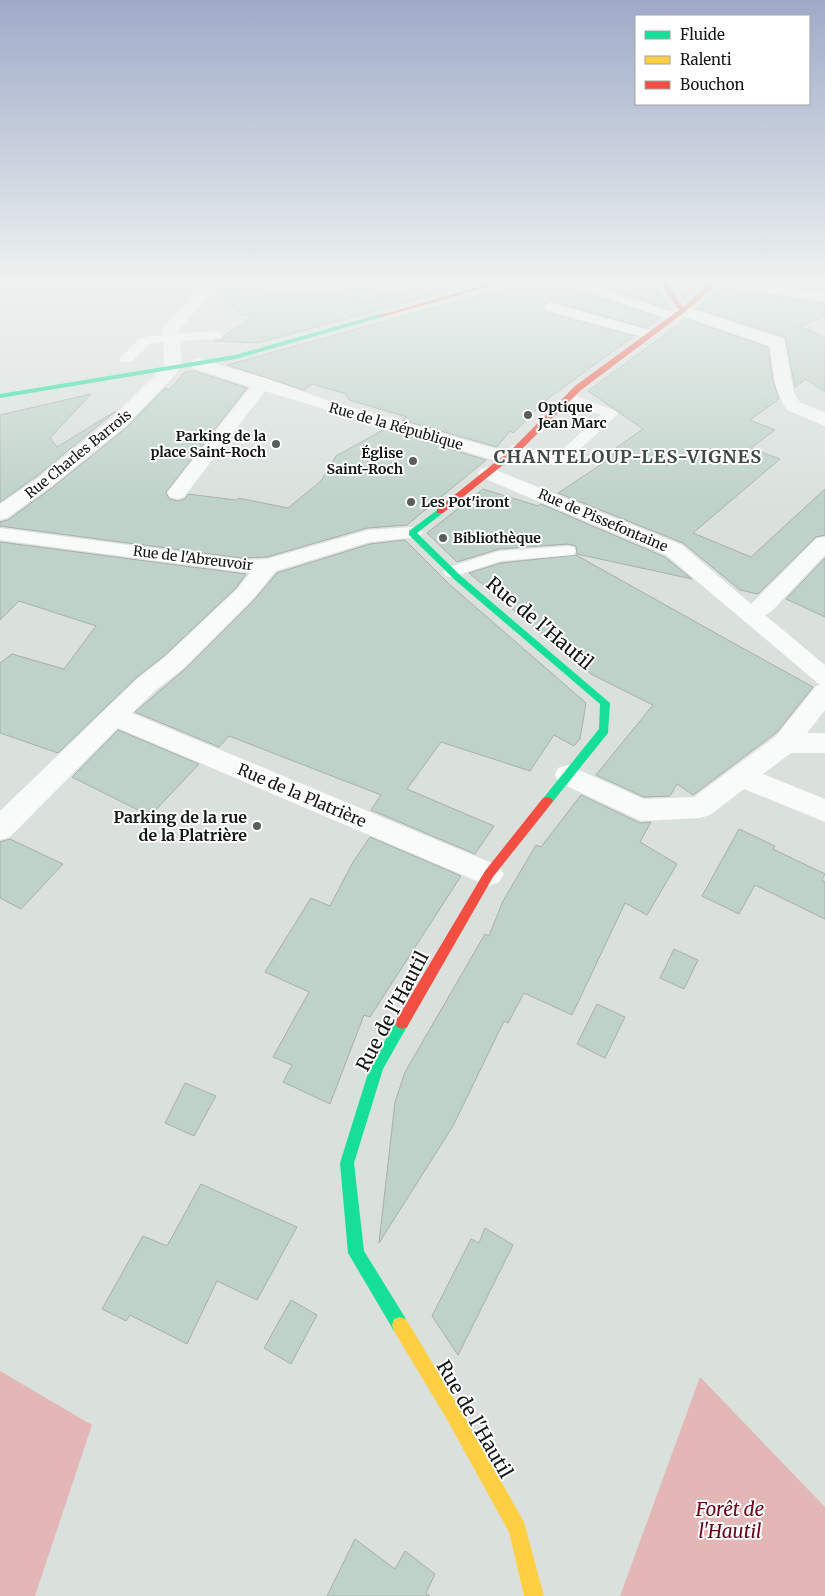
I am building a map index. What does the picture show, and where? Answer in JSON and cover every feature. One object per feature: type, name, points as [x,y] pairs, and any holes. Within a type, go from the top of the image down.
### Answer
[{"type":"main road","points":[[0,396],[241,355]]},
{"type":"main road","points":[[412,533],[512,453],[569,397],[624,355]]},
{"type":"main road","name":"Rue de l'Hautil","points":[[412,533],[439,562],[564,666],[605,703],[604,730],[489,874],[377,1067],[348,1163],[356,1253],[451,1410],[517,1529],[534,1596]]},
{"type":"street","points":[[172,368],[174,362],[173,355]]},
{"type":"street","points":[[780,355],[785,393],[793,406],[825,420]]},
{"type":"street","name":"Rue de la République","points":[[199,364],[317,403],[512,453]]},
{"type":"street","name":"Rue Charles Barrois","points":[[0,514],[45,482],[118,423],[172,368]]},
{"type":"street","points":[[177,492],[262,384]]},
{"type":"street","name":"Rue de Pissefontaine","points":[[488,473],[674,550],[751,613],[825,678]]},
{"type":"street","name":"Rue de l'Abreuvoir","points":[[0,534],[242,567],[268,566],[368,536],[412,533]]},
{"type":"street","points":[[751,613],[763,607],[825,543]]},
{"type":"street","points":[[0,829],[147,684],[174,663],[245,594],[268,566]]},
{"type":"street","points":[[568,775],[641,810],[700,807],[785,743],[825,692]]},
{"type":"street","name":"Rue de la Platrière","points":[[114,716],[489,874]]},
{"type":"street","points":[[785,743],[825,743]]},
{"type":"street","points":[[740,776],[825,811]]},
{"type":"lane","points":[[126,359],[130,355]]},
{"type":"lane","points":[[512,453],[558,462],[611,414],[569,397]]},
{"type":"lane","points":[[452,572],[499,556],[568,551]]},
{"type":"green space","points":[[0,1371],[92,1425],[35,1596],[0,1596]]},
{"type":"green space","name":"Forêt de l'Hautil","points":[[700,1377],[825,1507],[825,1596],[620,1596]]},
{"type":"building","points":[[261,355],[607,355],[550,397],[513,433],[510,431],[497,447],[402,420],[407,417],[349,400],[346,394],[312,384],[304,390],[227,365]]},
{"type":"building","points":[[636,355],[769,355],[773,380],[779,399],[750,420],[775,430],[751,448],[780,459],[693,533],[751,557],[825,489],[825,535],[816,537],[758,594],[740,590],[683,543],[558,493],[614,456],[609,453],[643,429],[588,391]]},
{"type":"building","points":[[789,355],[825,355],[825,392],[806,379],[795,387]]},
{"type":"building","points":[[195,371],[247,388],[166,492],[169,499],[178,501],[185,499],[188,494],[236,500],[238,498],[288,508],[321,481],[336,456],[385,429],[486,460],[407,525],[367,528],[267,557],[242,558],[0,526],[0,522],[8,520],[53,487],[126,428],[165,388],[169,390],[185,372]]},
{"type":"building","points":[[91,394],[50,438],[57,447],[116,411],[37,476],[0,502],[0,415]]},
{"type":"building","points":[[483,489],[538,506],[541,504],[665,557],[692,579],[577,554],[576,546],[568,544],[499,549],[457,562],[427,533]]},
{"type":"building","points":[[405,540],[449,584],[586,703],[580,739],[574,746],[554,735],[530,771],[441,742],[407,789],[494,826],[475,854],[371,810],[381,795],[229,736],[219,747],[135,712],[184,670],[254,600],[277,573],[370,544]]},
{"type":"building","points":[[0,542],[246,574],[236,588],[164,656],[137,677],[58,753],[0,733],[0,663],[12,654],[64,669],[96,626],[19,601],[0,620]]},
{"type":"building","points":[[576,555],[813,687],[777,732],[693,795],[677,784],[670,796],[644,797],[596,775],[653,705],[591,674],[469,573],[501,563]]},
{"type":"building","points":[[825,558],[825,617],[786,599]]},
{"type":"building","points":[[118,730],[199,764],[150,816],[72,777]]},
{"type":"building","points":[[581,795],[640,823],[651,822],[640,842],[677,864],[647,915],[625,903],[572,1015],[524,993],[508,1023],[504,1021],[453,1126],[379,1243],[395,1102],[405,1072],[485,934],[489,936],[503,901],[536,845],[541,847]]},
{"type":"building","points":[[739,829],[775,846],[773,849],[825,874],[822,880],[825,882],[825,919],[755,885],[739,914],[702,896]]},
{"type":"building","points":[[370,837],[461,876],[370,1017],[364,1015],[330,1104],[283,1082],[292,1065],[273,1057],[309,992],[265,972],[311,898],[330,906],[353,862]]},
{"type":"building","points":[[10,839],[63,864],[21,909],[0,898],[0,842]]},
{"type":"building","points":[[674,949],[698,960],[684,989],[660,978]]},
{"type":"building","points":[[597,1004],[625,1017],[605,1058],[577,1044]]},
{"type":"building","points":[[185,1083],[216,1096],[194,1136],[165,1123]]},
{"type":"building","points":[[201,1184],[297,1227],[257,1300],[217,1281],[187,1344],[130,1315],[126,1321],[102,1309],[143,1236],[167,1246]]},
{"type":"building","points":[[485,1228],[513,1245],[458,1355],[432,1316],[471,1239],[479,1243]]},
{"type":"building","points":[[291,1300],[317,1315],[291,1364],[264,1348]]},
{"type":"building","points":[[355,1539],[395,1569],[405,1551],[435,1574],[426,1593],[430,1596],[327,1596]]},
{"type":"traffic: fast","points":[[0,396],[241,355]]},
{"type":"traffic: fast","points":[[440,511],[412,533],[458,578],[605,703],[604,730],[547,801]]},
{"type":"traffic: fast","points":[[400,1325],[356,1253],[347,1163],[377,1067],[402,1023]]},
{"type":"traffic: slow","points":[[400,1325],[451,1410],[517,1529],[534,1596]]},
{"type":"traffic: jam","points":[[440,511],[516,450],[578,388],[622,355]]},
{"type":"traffic: jam","points":[[402,1023],[489,874],[547,801]]},
{"type":"place","name":"Optique Jean Marc","points":[[528,415]]},
{"type":"place","name":"Parking de la place Saint-Roch","points":[[276,444]]},
{"type":"place","name":"Église Saint-Roch","points":[[413,461]]},
{"type":"place","name":"Les Pot'iront","points":[[411,502]]},
{"type":"place","name":"Bibliothèque","points":[[443,538]]},
{"type":"place","name":"Parking de la rue de la Platrière","points":[[257,826]]},
{"type":"district","name":"CHANTELOUP-LES-VIGNES","points":[[628,457]]}]
